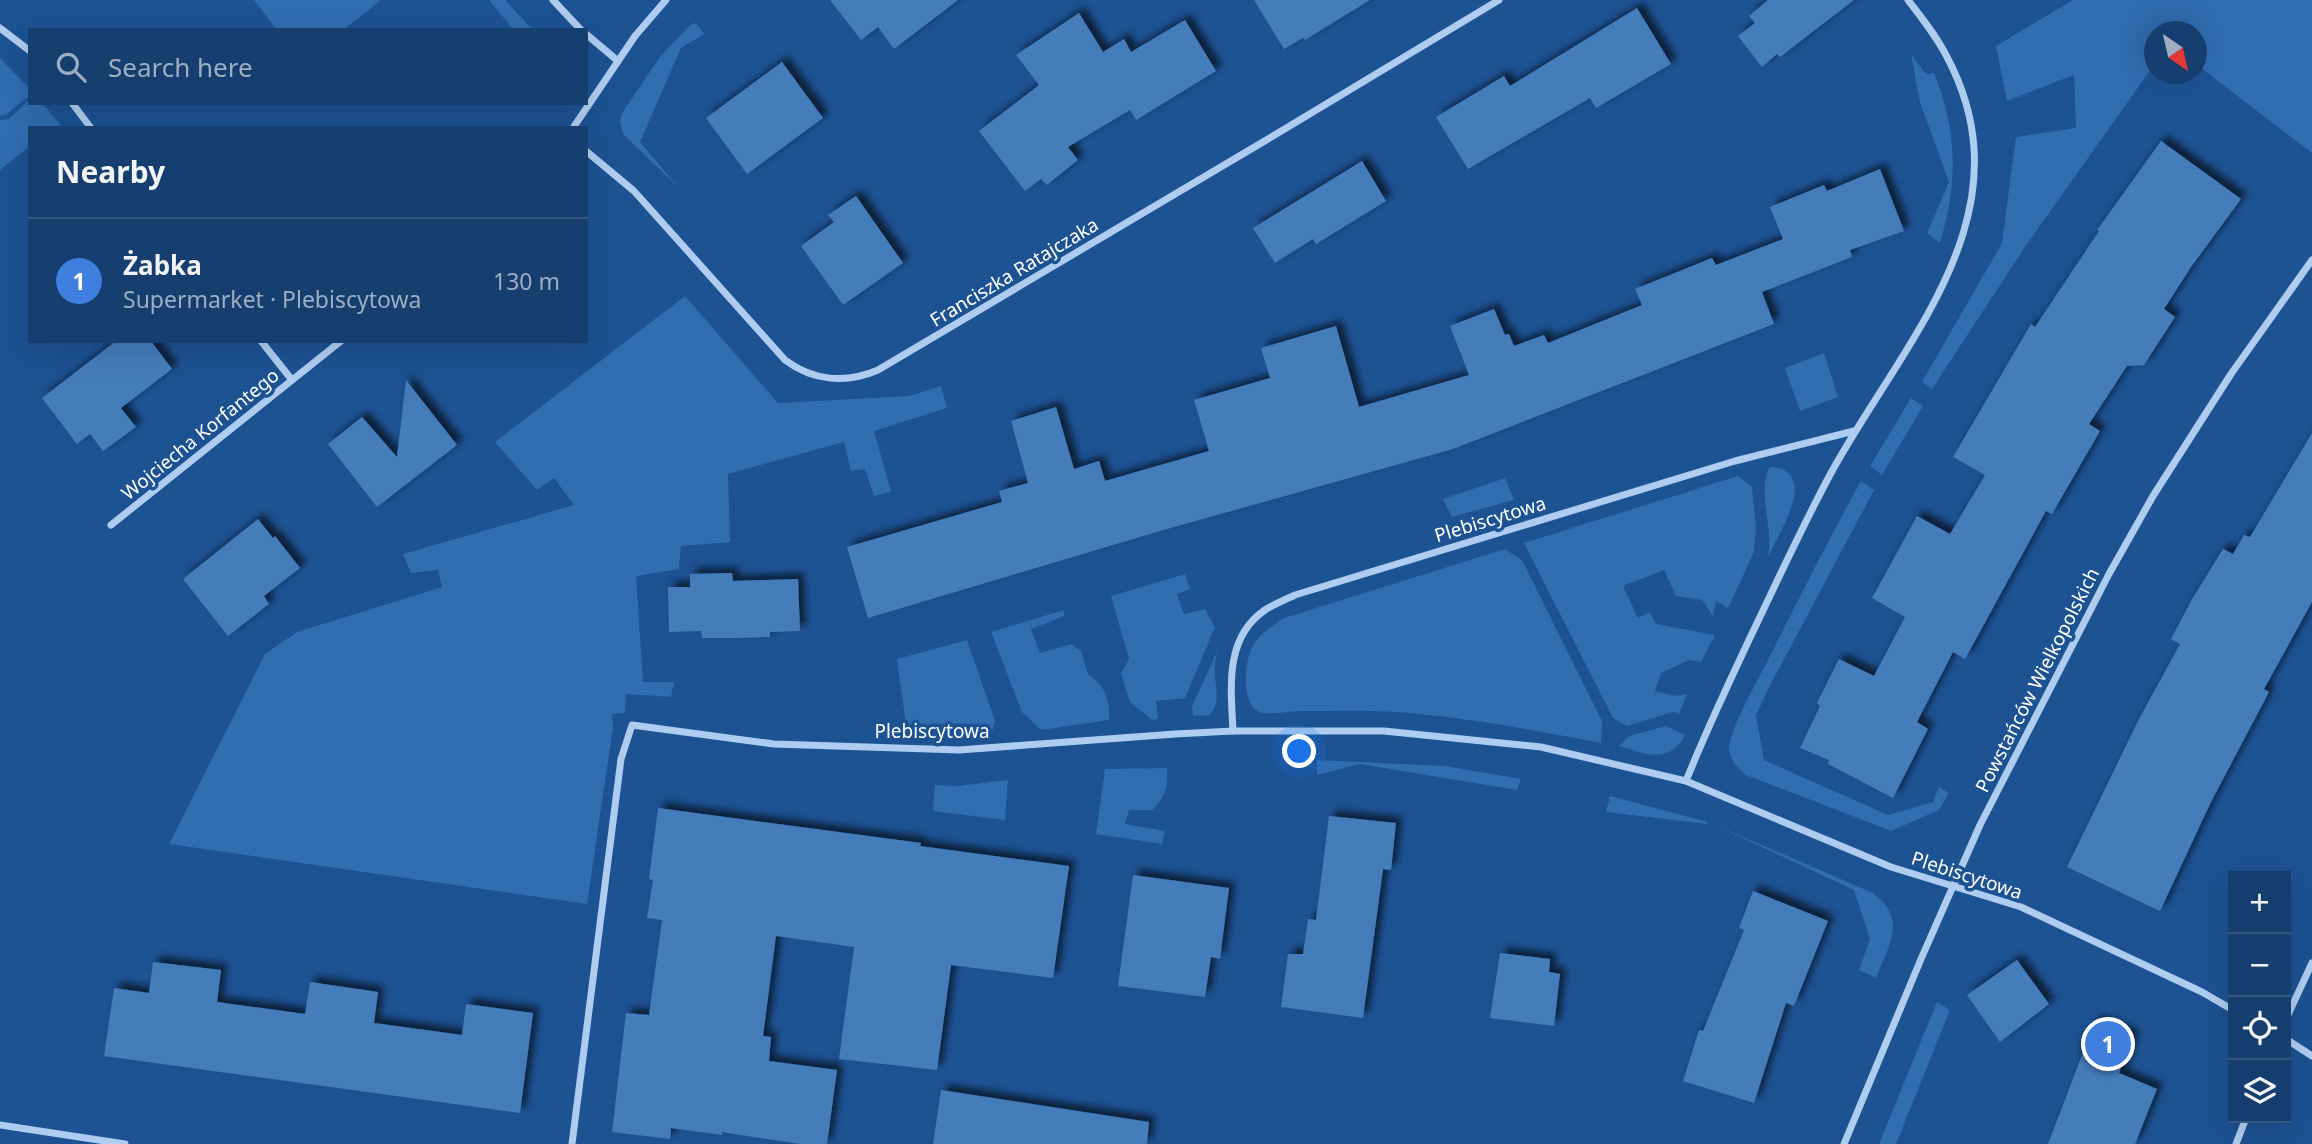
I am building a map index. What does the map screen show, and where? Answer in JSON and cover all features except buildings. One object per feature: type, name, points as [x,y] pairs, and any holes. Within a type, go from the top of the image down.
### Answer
[{"type":"street","points":[[553,0],[579,28]]},
{"type":"street","points":[[574,126],[618,61],[666,0]]},
{"type":"street","name":"Franciszka Ratajczaka","points":[[588,153],[634,191],[785,360],[812,374],[832,379],[854,379],[890,363],[1499,0]]},
{"type":"street","points":[[1686,780],[1706,731],[1810,512],[1854,431],[1941,292],[1967,225],[1971,204],[1973,158],[1967,112],[1954,70],[1909,0]]},
{"type":"street","points":[[0,28],[28,49]]},
{"type":"street","points":[[588,36],[618,61]]},
{"type":"street","points":[[74,105],[89,126]]},
{"type":"street","name":"Powstańców Wielkopolskich","points":[[1844,1144],[1980,825],[2090,610],[2153,496],[2231,374],[2312,260]]},
{"type":"street","points":[[263,343],[292,380]]},
{"type":"street","name":"Wojciecha Korfantego","points":[[111,525],[338,343]]},
{"type":"street","name":"Plebiscytowa","points":[[1233,732],[1231,687],[1237,644],[1255,619],[1295,595],[1735,461],[1854,431]]},
{"type":"street","name":"Plebiscytowa","points":[[572,1144],[621,760],[632,725],[774,744],[959,750],[1175,734],[1384,731],[1541,747],[1686,780],[1891,867],[2021,907],[2202,992],[2228,1007]]},
{"type":"street","points":[[2291,1008],[2312,963]]},
{"type":"street","points":[[2291,1042],[2312,1056]]},
{"type":"street","points":[[2236,1144],[2244,1123]]},
{"type":"street","points":[[0,1125],[125,1144]]},
{"type":"shaded area","points":[[254,0],[381,0],[346,28],[275,28]]},
{"type":"shaded area","points":[[489,0],[505,0],[531,28],[512,28]]},
{"type":"shaded area","points":[[2073,0],[2312,0],[2312,153],[2207,73],[2207,21],[2144,21],[2144,79],[2025,247],[1932,389],[1922,382],[2002,243],[2016,137],[2076,128],[2074,75],[2007,101],[1996,46]]},
{"type":"shaded area","points":[[696,23],[704,34],[681,48],[640,142],[678,187],[623,134],[620,123],[622,113],[660,57],[690,25]]},
{"type":"shaded area","points":[[1911,54],[1926,74],[1934,73],[1948,116],[1953,158],[1952,179],[1940,243],[1927,233],[1949,182],[1920,103]]},
{"type":"shaded area","points":[[0,58],[28,87],[28,98],[6,115],[0,116]]},
{"type":"shaded area","points":[[28,102],[28,105],[44,105],[61,126],[28,126],[28,148],[0,170],[0,120],[9,119]]},
{"type":"shaded area","points":[[685,296],[778,403],[909,396],[941,386],[947,408],[874,431],[891,491],[874,496],[865,469],[851,471],[844,442],[728,474],[730,542],[681,546],[679,569],[636,576],[643,682],[674,682],[671,697],[626,694],[625,713],[612,714],[613,727],[587,904],[169,844],[265,654],[297,632],[442,587],[438,570],[411,573],[403,554],[574,505],[554,478],[537,490],[495,442]]},
{"type":"shaded area","points":[[1824,353],[1838,397],[1800,411],[1785,368]]},
{"type":"shaded area","points":[[1911,398],[1923,406],[1882,475],[1870,466]]},
{"type":"shaded area","points":[[1770,467],[1785,471],[1793,479],[1795,490],[1787,519],[1768,557],[1765,487]]},
{"type":"shaded area","points":[[1738,476],[1752,487],[1756,527],[1754,552],[1728,608],[1716,601],[1713,616],[1702,600],[1676,596],[1664,570],[1623,586],[1638,618],[1650,612],[1656,624],[1715,635],[1701,662],[1689,660],[1661,673],[1655,691],[1675,696],[1687,694],[1679,714],[1673,712],[1627,726],[1613,718],[1524,543]]},
{"type":"shaded area","points":[[1505,478],[1514,500],[1452,517],[1443,499]]},
{"type":"shaded area","points":[[1861,481],[1874,490],[1756,715],[1764,760],[1888,815],[1933,802],[1939,787],[1949,793],[1939,810],[1891,831],[1746,775],[1735,764],[1729,749],[1733,731],[1744,707]]},
{"type":"shaded area","points":[[1505,549],[1522,560],[1602,721],[1601,743],[1499,724],[1421,714],[1359,711],[1262,713],[1250,702],[1246,672],[1250,653],[1256,641],[1284,618]]},
{"type":"shaded area","points":[[1185,574],[1190,589],[1177,594],[1184,614],[1205,609],[1215,627],[1185,698],[1156,701],[1158,719],[1152,720],[1130,702],[1121,674],[1129,659],[1111,596]]},
{"type":"shaded area","points":[[1064,610],[1064,616],[1031,629],[1040,653],[1071,644],[1081,651],[1088,674],[1099,683],[1105,694],[1109,706],[1109,720],[1041,730],[1022,712],[991,632]]},
{"type":"shaded area","points":[[967,640],[995,721],[991,735],[907,732],[897,659]]},
{"type":"shaded area","points":[[1219,647],[1215,662],[1217,697],[1214,709],[1210,715],[1193,716],[1192,707]]},
{"type":"shaded area","points":[[1666,726],[1685,735],[1679,744],[1664,754],[1647,754],[1619,746],[1629,736]]},
{"type":"shaded area","points":[[1317,760],[1445,766],[1521,779],[1517,790],[1360,764],[1317,775]]},
{"type":"shaded area","points":[[1167,768],[1166,786],[1160,800],[1152,810],[1129,810],[1125,824],[1165,831],[1162,844],[1096,834],[1105,769]]},
{"type":"shaded area","points":[[1008,780],[1005,820],[933,811],[935,785],[957,786]]},
{"type":"shaded area","points":[[1610,796],[1708,822],[1606,812]]},
{"type":"shaded area","points":[[1708,822],[1873,893],[1884,903],[1893,923],[1892,933],[1876,978],[1859,970],[1870,939],[1854,890]]},
{"type":"shaded area","points":[[1937,1002],[1950,1010],[1896,1144],[1879,1144]]},
{"type":"place","name":"Żabka","points":[[2108,1044]]}]
